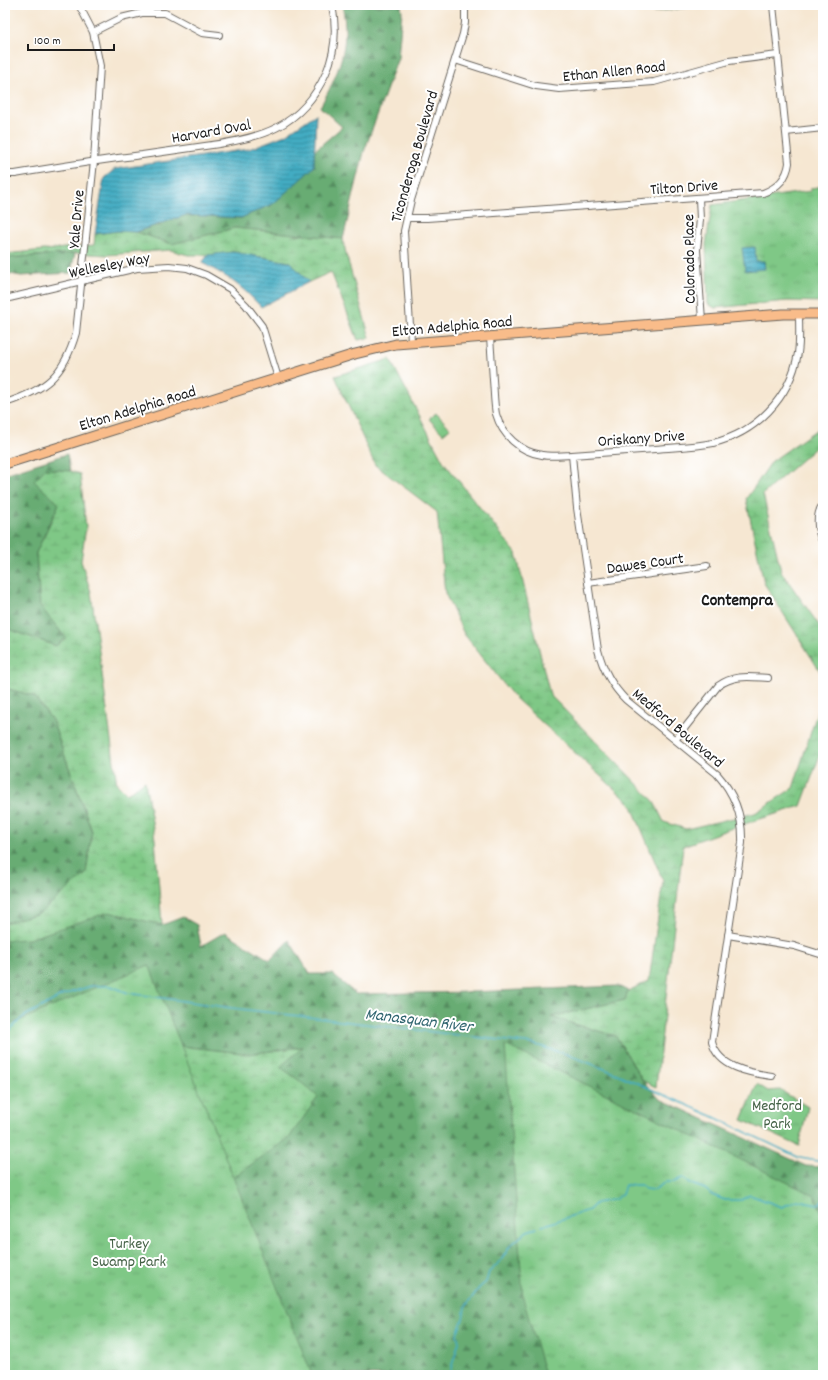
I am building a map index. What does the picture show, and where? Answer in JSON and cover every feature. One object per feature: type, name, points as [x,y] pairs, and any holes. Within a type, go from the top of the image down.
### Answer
[{"type":"main road","name":"Elton Adelphia Road","points":[[5,464],[378,348],[411,342],[702,320],[823,314]]},
{"type":"street","name":"Yale Drive","points":[[5,403],[24,397],[49,382],[65,362],[72,349],[76,333],[94,161],[100,66],[93,32],[79,5]]},
{"type":"street","name":"Harvard Oval","points":[[5,174],[15,174],[242,140],[269,132],[285,123],[301,110],[309,101],[322,81],[331,58],[335,33],[332,5]]},
{"type":"street","name":"Ticonderoga Boulevard","points":[[411,342],[404,251],[404,231],[406,218],[463,34],[465,23],[465,5]]},
{"type":"street","name":"Tilton Drive","points":[[406,218],[427,218],[763,193],[775,187],[785,176],[789,158],[773,5]]},
{"type":"street","points":[[93,32],[121,18],[142,13],[165,13],[202,33],[219,35]]},
{"type":"street","name":"Ethan Allen Road","points":[[455,60],[536,86],[559,89],[654,82],[729,61],[778,55]]},
{"type":"street","points":[[786,132],[823,128]]},
{"type":"street","name":"Colorado Place","points":[[699,198],[700,220],[697,250],[702,320]]},
{"type":"street","name":"Wellesley Way","points":[[5,299],[137,268],[169,266],[187,268],[206,275],[230,289],[246,305],[262,326],[278,378]]},
{"type":"street","name":"Oriskany Drive","points":[[490,337],[495,407],[503,429],[514,442],[529,452],[550,456],[572,455],[712,443],[738,434],[751,426],[772,408],[783,394],[790,380],[798,352],[799,314]]},
{"type":"street","name":"Medford Boulevard","points":[[572,455],[577,508],[598,650],[602,664],[608,677],[626,700],[709,766],[723,781],[732,796],[741,822],[742,843],[712,1036],[714,1049],[724,1061],[752,1074],[772,1076]]},
{"type":"street","points":[[823,503],[818,517],[818,524],[819,533],[823,543]]},
{"type":"street","name":"Dawes Court","points":[[588,583],[707,566]]},
{"type":"street","points":[[676,739],[718,686],[724,682],[737,676],[768,678]]},
{"type":"street","points":[[728,935],[794,946],[822,953]]},
{"type":"green space","points":[[342,5],[401,5],[402,12],[398,58],[364,152],[343,239],[235,228],[172,244],[136,232],[186,215],[242,218],[314,167],[314,151],[342,127],[320,107],[333,82],[342,58],[345,33]]},
{"type":"green space","points":[[623,5],[706,5],[655,12]]},
{"type":"green space","points":[[823,186],[823,302],[787,301],[715,308],[708,304],[706,244],[712,205],[811,191],[811,188]]},
{"type":"green space","points":[[235,228],[343,239],[370,338],[358,340],[331,272],[309,282],[290,262],[233,252],[208,255],[188,255],[170,250],[107,255],[75,253],[5,258],[5,254],[94,245],[95,234],[117,231],[136,232],[172,244]]},
{"type":"green space","points":[[75,253],[71,273],[21,276],[5,273],[5,258]]},
{"type":"green space","points":[[390,359],[443,461],[516,553],[550,695],[653,800],[664,822],[686,829],[755,813],[793,788],[823,694],[823,747],[801,806],[735,827],[683,846],[656,1087],[643,1081],[616,1036],[551,1017],[625,1000],[628,991],[649,981],[663,881],[631,804],[514,697],[464,634],[445,593],[437,512],[375,465],[335,376]]},
{"type":"green space","points":[[436,413],[450,428],[443,434],[429,419]]},
{"type":"green space","points":[[823,425],[823,441],[763,494],[781,571],[823,631],[823,676],[764,583],[746,499],[772,461]]},
{"type":"green space","points":[[67,454],[70,471],[45,469],[59,504],[36,553],[40,606],[66,638],[56,646],[5,628],[5,474]]},
{"type":"green space","points":[[45,469],[70,471],[80,474],[86,527],[81,561],[91,592],[117,784],[127,794],[145,781],[155,839],[162,925],[109,912],[29,939],[5,940],[5,923],[40,913],[86,874],[92,831],[52,720],[34,696],[5,688],[5,628],[56,646],[66,638],[40,606],[36,553],[59,504],[34,481]]},
{"type":"green space","points":[[5,688],[34,696],[52,720],[92,832],[86,874],[40,914],[5,923]]},
{"type":"green space","points":[[109,911],[162,925],[183,917],[197,925],[201,946],[225,932],[270,960],[289,940],[310,974],[332,974],[356,994],[471,992],[618,986],[628,991],[625,1000],[552,1017],[616,1036],[643,1081],[660,1099],[806,1166],[823,1167],[823,1375],[5,1375],[296,1078],[279,1067],[302,1047],[249,1054],[181,1046],[5,1146],[5,940],[29,939]]},
{"type":"green space","name":"Turkey Swamp Park","points":[[149,965],[312,1375],[5,1375],[5,1027]]},
{"type":"green space","points":[[505,1045],[815,1196],[823,1215],[823,1375],[545,1375],[523,1298]]},
{"type":"green space","points":[[181,1046],[249,1054],[303,1047],[280,1067],[296,1078],[318,1097],[289,1138],[209,1194]]},
{"type":"green space","name":"Medford Park","points":[[757,1084],[768,1091],[780,1090],[808,1107],[799,1146],[742,1120]]},
{"type":"water","points":[[316,114],[314,167],[273,204],[241,218],[186,215],[136,232],[117,231],[95,234],[104,178],[115,169],[249,149],[285,135]]},
{"type":"water","points":[[755,247],[756,261],[764,261],[765,269],[745,271],[742,248]]},
{"type":"water","points":[[233,252],[290,262],[309,282],[261,307],[234,282],[202,263],[208,255]]},
{"type":"waterway","name":"Manasquan River","points":[[5,1035],[23,1017],[63,995],[91,986],[111,986],[128,993],[232,1008],[533,1044],[569,1055],[617,1074],[712,1116],[800,1158],[823,1162]]},
{"type":"waterway","points":[[542,1226],[589,1210],[596,1203],[616,1199],[622,1194],[625,1185],[641,1185],[645,1189],[654,1190],[666,1182],[674,1182],[682,1178],[705,1189],[712,1195],[725,1200],[741,1200],[750,1195],[782,1207],[797,1200],[818,1204],[823,1201]]},
{"type":"waterway","points":[[449,1375],[459,1342],[457,1334],[463,1319],[465,1307],[479,1288],[486,1282],[489,1272],[500,1262],[510,1246],[527,1231],[537,1228]]},
{"type":"district","name":"Contempra","points":[[737,599]]}]
